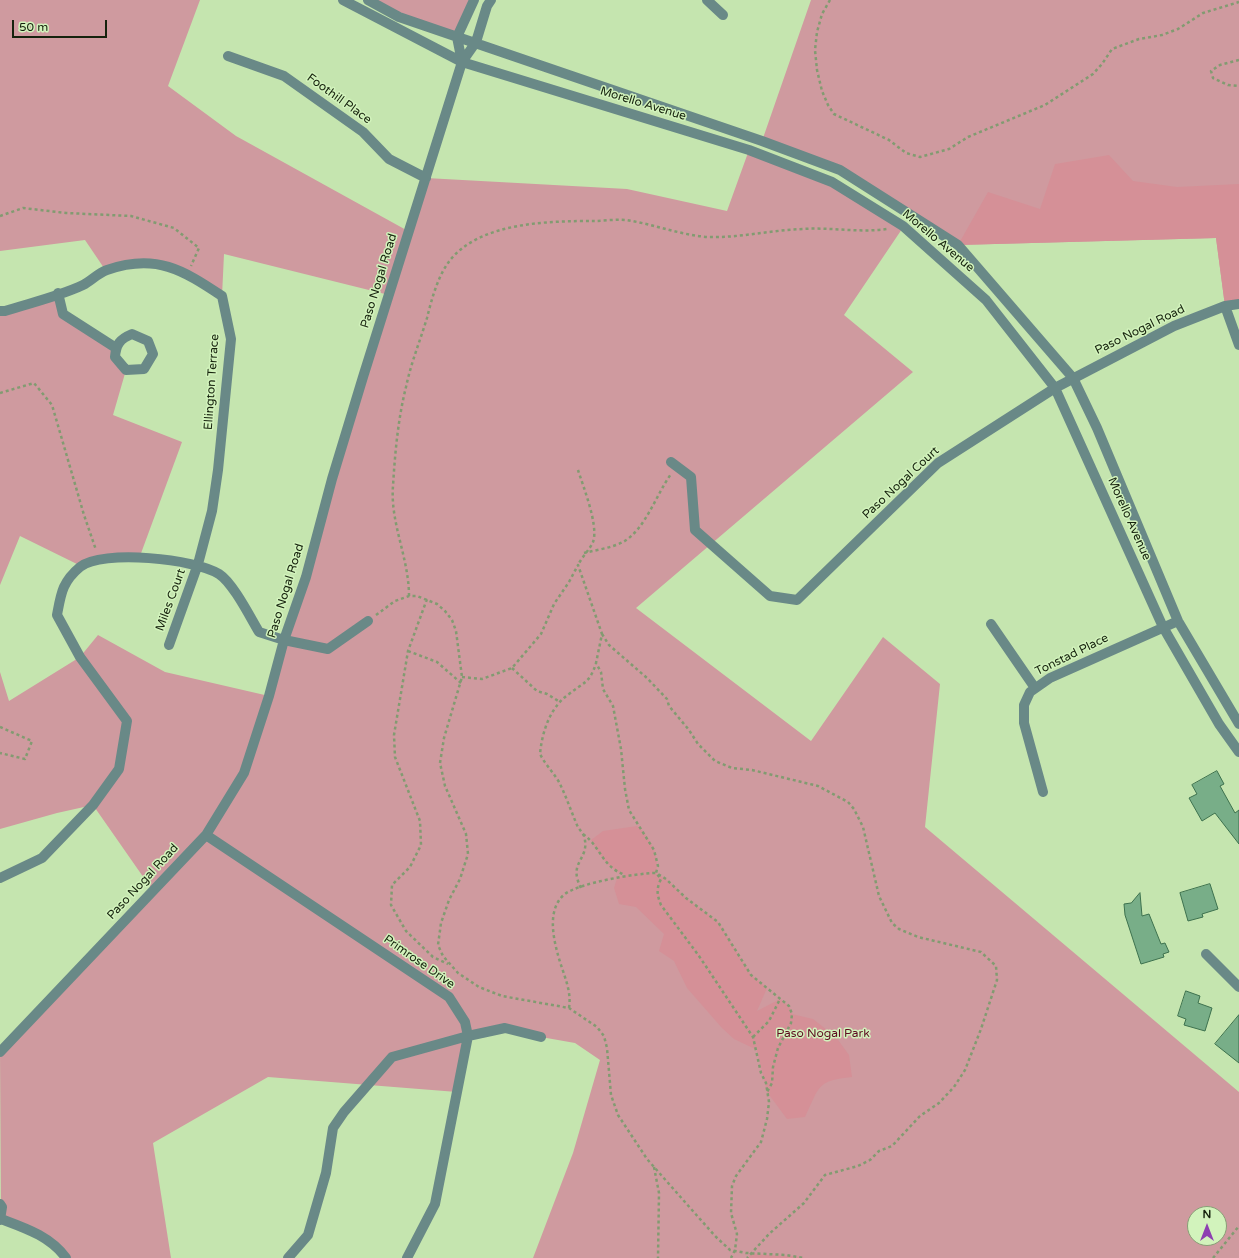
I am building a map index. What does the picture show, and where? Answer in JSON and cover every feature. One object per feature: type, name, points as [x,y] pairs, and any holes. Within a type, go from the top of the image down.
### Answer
[{"type":"street","name":"Morello Avenue","points":[[343,0],[462,62],[749,150],[832,182],[903,226],[986,300],[1055,388],[1163,627],[1219,724],[1239,752]]},
{"type":"street","name":"Morello Avenue","points":[[368,0],[399,17],[476,42],[762,141],[840,170],[958,245],[1073,378],[1097,428],[1178,621],[1239,724]]},
{"type":"street","points":[[462,62],[457,37],[474,0]]},
{"type":"street","points":[[462,62],[476,42],[487,6],[491,0]]},
{"type":"street","points":[[707,0],[723,15]]},
{"type":"street","name":"Foothill Place","points":[[228,56],[284,76],[363,132],[389,159],[426,178]]},
{"type":"street","name":"Paso Nogal Road","points":[[0,1052],[4,1040],[206,835],[244,773],[269,696],[284,640],[306,577],[332,479],[362,377],[462,62]]},
{"type":"street","name":"Ellington Terrace","points":[[0,311],[83,285],[106,271],[130,265],[157,263],[188,274],[222,296],[231,339],[218,470],[212,511],[198,564]]},
{"type":"street","points":[[58,294],[63,314],[116,348]]},
{"type":"street","name":"Paso Nogal Road","points":[[1055,388],[1174,326],[1225,306],[1239,304]]},
{"type":"street","points":[[1225,306],[1239,345]]},
{"type":"street","name":"Paso Nogal Court","points":[[674,464],[691,477],[695,530],[770,596],[797,600],[938,463],[1055,388]]},
{"type":"street","points":[[0,878],[42,858],[93,805],[119,769],[127,721],[80,657],[57,615],[63,585],[81,566],[99,560],[140,556],[198,564],[220,574],[237,596],[259,632],[284,640],[328,649],[368,621]]},
{"type":"street","name":"Miles Court","points":[[169,645],[198,564]]},
{"type":"street","name":"Tonstad Place","points":[[1043,792],[1024,723],[1024,705],[1030,692],[1050,678],[1178,621]]},
{"type":"street","points":[[991,624],[1035,688]]},
{"type":"street","name":"Primrose Drive","points":[[206,835],[449,997],[465,1022],[468,1036],[435,1204],[407,1258]]},
{"type":"street","points":[[1206,954],[1239,987]]},
{"type":"street","points":[[288,1258],[308,1235],[326,1173],[333,1128],[344,1112],[392,1057],[468,1036],[505,1028],[541,1038]]},
{"type":"street","points":[[0,1204],[2,1207],[0,1219],[35,1231],[60,1250],[66,1258]]},
{"type":"path","points":[[830,0],[822,14],[817,32],[815,50],[817,70],[822,91],[828,105],[834,114],[889,140],[906,153],[920,157],[949,149],[968,137],[1045,105],[1092,74],[1102,64],[1112,49],[1139,39],[1162,35],[1178,29],[1203,13],[1239,2]]},
{"type":"path","points":[[1239,60],[1220,65],[1211,71],[1213,78],[1228,85],[1239,86]]},
{"type":"path","points":[[0,216],[23,208],[66,213],[131,216],[174,228],[199,248],[188,274]]},
{"type":"path","points":[[409,596],[407,572],[393,509],[393,484],[403,401],[415,353],[438,283],[451,259],[471,242],[483,236],[517,226],[558,221],[624,220],[693,235],[716,237],[803,228],[876,230],[903,226]]},
{"type":"path","points":[[0,393],[34,383],[52,405],[84,515],[99,560]]},
{"type":"path","points":[[584,554],[622,543],[640,528],[674,464]]},
{"type":"path","points":[[462,677],[482,679],[512,668],[541,634],[554,604],[593,541],[594,527],[589,500],[578,470]]},
{"type":"path","points":[[578,565],[602,634],[609,645],[647,678],[667,699],[670,706],[698,744],[715,761],[732,768],[752,770],[818,786],[848,802],[860,817],[866,836],[879,896],[887,915],[896,926],[918,937],[981,952],[996,966],[997,980],[982,1029],[965,1070],[954,1087],[939,1104],[920,1116],[892,1146],[879,1152],[870,1160],[858,1166],[825,1175],[804,1203],[769,1234],[748,1258]]},
{"type":"path","points":[[368,621],[395,601],[409,596],[417,596],[427,599],[445,611],[452,620],[456,631],[462,677],[444,738],[440,763],[445,786],[466,834],[468,854],[460,879],[445,911],[438,934],[438,945],[443,956],[450,965],[468,981],[496,994],[536,1003],[569,1008],[597,1027],[604,1036],[607,1048],[611,1095],[624,1126],[638,1143],[654,1167],[662,1174],[715,1236],[730,1250],[746,1253],[804,1258]]},
{"type":"path","points":[[427,599],[411,637],[395,724],[394,746],[398,767],[417,810],[422,832],[421,845],[406,871],[392,885],[391,905],[406,931],[433,958],[450,965]]},
{"type":"path","points":[[581,888],[576,878],[576,869],[586,848],[583,834],[558,781],[540,754],[545,727],[555,708],[568,694],[585,684],[592,676],[602,634]]},
{"type":"path","points":[[408,651],[437,662],[461,683]]},
{"type":"path","points":[[596,663],[602,672],[603,689],[612,706],[621,749],[625,789],[630,810],[654,850],[658,866],[656,873]]},
{"type":"path","points":[[512,668],[537,691],[547,694],[560,702]]},
{"type":"path","points":[[0,727],[32,741],[25,759],[0,753]]},
{"type":"path","points":[[583,834],[591,840],[606,865],[625,876]]},
{"type":"path","points":[[656,873],[661,879],[657,887],[657,896],[661,905],[699,956],[753,1037],[761,1073],[766,1082],[769,1102],[767,1119],[761,1142],[736,1176],[732,1186],[731,1213],[737,1234],[735,1250],[731,1258]]},
{"type":"path","points":[[569,1008],[571,997],[558,955],[553,922],[554,912],[564,895],[581,888],[625,876],[656,873],[666,879],[686,898],[718,922],[751,975],[789,1006],[792,1014],[791,1023],[778,1048],[773,1067],[772,1083],[767,1092]]},
{"type":"path","points":[[753,1037],[769,1021],[780,999]]},
{"type":"path","points":[[654,1167],[659,1193],[658,1258]]},
{"type":"path","points":[[1213,1258],[1239,1226]]},
{"type":"green space","name":"Paso Nogal Park","points":[[0,0],[200,0],[168,86],[236,136],[408,231],[426,178],[627,189],[727,211],[749,150],[832,182],[902,229],[844,315],[913,372],[636,608],[811,741],[883,637],[940,684],[925,827],[1239,1092],[1239,1258],[533,1258],[573,1153],[600,1060],[575,1043],[541,1037],[505,1028],[468,1036],[457,1092],[268,1077],[153,1143],[171,1258],[66,1258],[60,1250],[1,1219],[0,1052],[153,891],[93,805],[57,813],[0,829],[0,672],[9,701],[80,657],[98,635],[165,672],[269,696],[389,295],[224,254],[222,296],[157,263],[106,271],[85,240],[0,251]]},
{"type":"green space","points":[[368,0],[474,0],[457,37]]},
{"type":"green space","points":[[811,0],[1239,0],[1239,304],[1225,306],[1216,238],[958,245],[840,170],[762,141]]},
{"type":"green space","points":[[1109,155],[1133,181],[1177,187],[1239,184],[1239,304],[1225,306],[1216,238],[958,245],[988,192],[1040,209],[1055,164]]},
{"type":"green space","points":[[58,293],[63,314],[116,348],[126,370],[113,415],[182,442],[140,556],[81,566],[20,536],[0,585],[0,311]]},
{"type":"green space","points":[[637,826],[646,835],[653,847],[657,860],[656,873],[666,879],[686,898],[718,922],[751,975],[767,988],[757,1011],[780,999],[789,1006],[792,1014],[813,1019],[836,1037],[849,1055],[852,1077],[825,1083],[817,1092],[805,1117],[787,1119],[767,1092],[757,1050],[734,1039],[722,1028],[687,988],[674,961],[659,951],[664,934],[636,907],[619,904],[614,888],[617,878],[625,875],[614,869],[605,861],[591,840],[603,831]]},
{"type":"green space","points":[[753,1253],[765,1255],[804,1258],[747,1258]]},
{"type":"building","points":[[1217,771],[1224,784],[1220,786],[1235,813],[1239,810],[1239,844],[1215,813],[1202,821],[1189,798],[1197,794],[1192,785]]},
{"type":"building","points":[[1210,884],[1218,909],[1202,914],[1203,917],[1188,921],[1180,893]]},
{"type":"building","points":[[1140,893],[1142,916],[1149,914],[1161,944],[1165,943],[1169,952],[1163,954],[1164,957],[1141,964],[1125,915],[1124,904],[1131,903]]},
{"type":"building","points":[[1186,991],[1200,996],[1198,1003],[1212,1008],[1205,1031],[1184,1025],[1186,1019],[1178,1016]]},
{"type":"building","points":[[1239,1015],[1239,1063],[1215,1044]]}]
